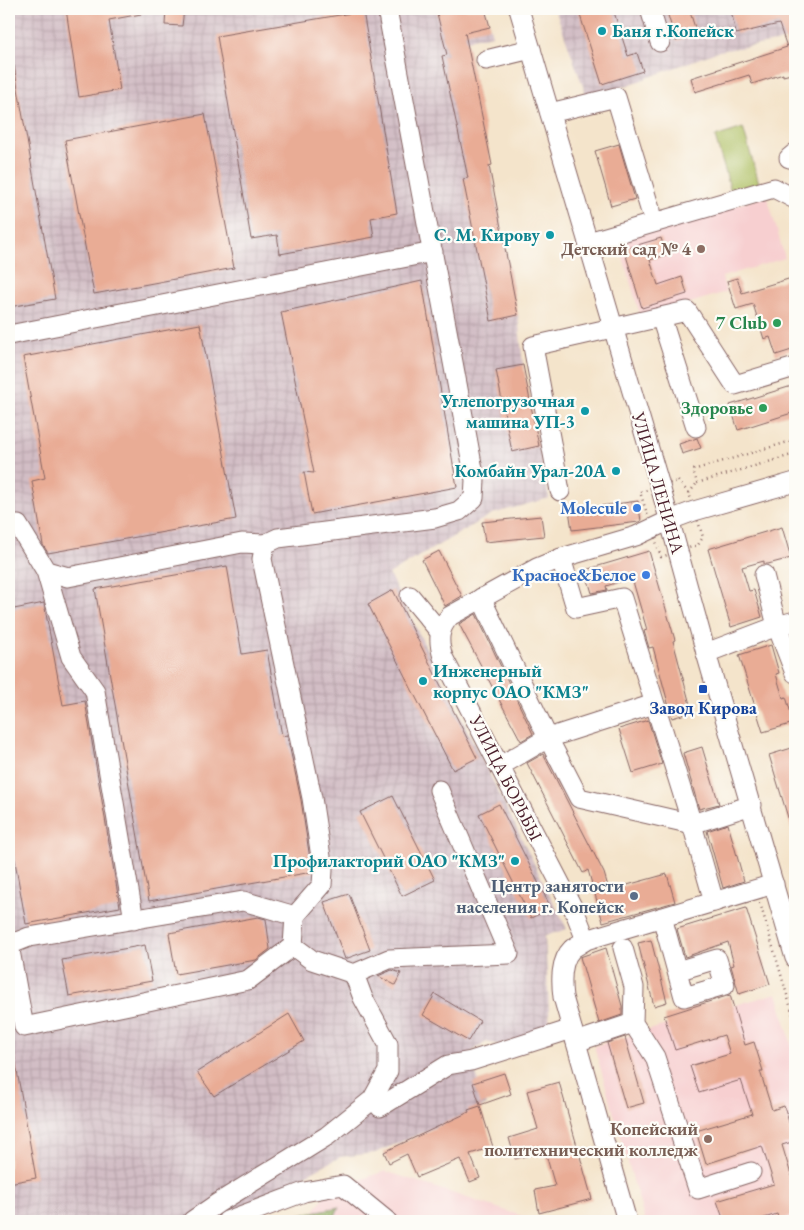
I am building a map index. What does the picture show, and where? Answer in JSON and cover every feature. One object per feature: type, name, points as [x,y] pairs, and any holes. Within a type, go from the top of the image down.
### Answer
[{"type":"street","points":[[46,571],[68,577],[242,543],[265,544],[278,538],[435,518],[459,511],[474,498],[475,480],[387,9]]},
{"type":"street","name":"УЛИЦА ЛЕНИНА","points":[[519,9],[670,520],[706,653],[752,805],[795,958]]},
{"type":"street","points":[[650,9],[660,42]]},
{"type":"street","points":[[486,60],[531,49]]},
{"type":"street","points":[[550,113],[616,97],[650,209]]},
{"type":"street","points":[[588,242],[774,188],[793,198],[795,197]]},
{"type":"street","points":[[9,335],[433,252]]},
{"type":"street","points":[[560,491],[533,346],[687,311],[736,385],[795,367]]},
{"type":"street","points":[[661,317],[696,426]]},
{"type":"street","points":[[410,596],[440,632],[450,616],[537,568],[560,558],[636,536],[670,520],[795,482]]},
{"type":"street","points":[[9,525],[18,525],[46,571],[71,657],[95,692],[134,920]]},
{"type":"street","points":[[265,544],[262,559],[312,798],[323,870],[322,885],[295,916],[293,946],[248,980],[16,1028],[10,946],[29,938],[243,901],[295,916]]},
{"type":"street","points":[[560,558],[576,608],[622,598],[692,824],[714,902]]},
{"type":"street","points":[[764,575],[777,626],[795,673]]},
{"type":"street","points":[[481,598],[579,798],[692,824],[752,805]]},
{"type":"street","points":[[706,653],[795,621]]},
{"type":"street","name":"УЛИЦА БОРЬБЫ","points":[[440,632],[439,645],[444,658],[575,912],[586,940]]},
{"type":"street","points":[[500,766],[548,738],[654,704]]},
{"type":"street","points":[[293,946],[312,960],[354,974],[389,958],[509,954],[439,790]]},
{"type":"street","points":[[627,1221],[564,997],[562,983],[565,960],[572,949],[586,940],[774,884]]},
{"type":"street","points":[[662,918],[677,971]]},
{"type":"street","points":[[623,948],[634,987],[633,1024],[655,1057],[698,1189],[751,1172]]},
{"type":"street","points":[[192,1221],[327,1136],[372,1100],[388,1071],[388,1044],[363,998],[354,974]]},
{"type":"street","points":[[380,1107],[448,1065],[574,1035],[633,1024]]},
{"type":"street","points":[[227,1221],[304,1192],[344,1186],[387,1221]]},
{"type":"path","points":[[697,483],[693,470],[795,440]]},
{"type":"path","points":[[689,493],[697,483],[795,454]]},
{"type":"path","points":[[756,890],[795,1022]]},
{"type":"shaded area","points":[[9,9],[485,9],[492,35],[467,40],[518,315],[523,365],[549,498],[492,514],[389,574],[567,929],[545,936],[550,1030],[500,1045],[486,1042],[469,1054],[487,1105],[375,1153],[340,1157],[217,1221],[9,1221]]},
{"type":"shaded area","points":[[555,9],[795,9],[795,39],[719,51],[588,100]]},
{"type":"shaded area","name":"Детский сад № 4","points":[[767,196],[785,258],[722,277],[726,292],[641,318],[618,240]]},
{"type":"shaded area","name":"Копейский политехнический колледж","points":[[777,993],[795,1057],[795,1221],[645,1221],[594,1046]]},
{"type":"shaded area","points":[[385,1171],[525,1217],[526,1221],[307,1221],[328,1191]]},
{"type":"green space","points":[[743,128],[759,183],[731,191],[715,137]]},
{"type":"green space","points":[[339,1207],[333,1221],[262,1221]]},
{"type":"building","points":[[66,9],[140,9],[141,14],[109,20],[120,90],[79,97]]},
{"type":"building","points":[[166,9],[184,9],[182,26],[165,25]]},
{"type":"building","points":[[436,9],[485,9],[490,27],[465,33],[492,165],[489,166],[518,315],[491,321],[463,179],[468,178],[442,56],[447,55]]},
{"type":"building","name":"Баня г.Копейск","points":[[578,9],[613,9],[628,56],[637,53],[643,71],[602,84]]},
{"type":"building","points":[[666,9],[689,9],[697,34],[676,41]]},
{"type":"building","points":[[795,9],[795,29],[791,30],[795,45],[795,73],[783,76],[783,74],[752,84],[749,75],[695,92],[691,78],[787,47],[779,24],[736,34],[731,10]]},
{"type":"building","points":[[363,11],[397,213],[371,218],[374,237],[280,254],[277,235],[251,239],[217,36]]},
{"type":"building","points":[[14,66],[55,299],[9,307],[9,67]]},
{"type":"building","points":[[205,114],[234,268],[94,294],[65,140]]},
{"type":"building","points":[[619,144],[635,199],[611,206],[595,151]]},
{"type":"building","points":[[661,238],[666,255],[650,260],[658,285],[682,277],[687,294],[642,308],[624,249]]},
{"type":"building","name":"7 Club","points":[[795,277],[795,349],[776,355],[770,337],[764,339],[753,304],[736,309],[727,281],[737,278],[742,293]]},
{"type":"building","points":[[422,281],[457,487],[312,514],[304,472],[314,473],[281,312]]},
{"type":"building","points":[[200,324],[236,519],[48,553],[43,545],[32,481],[45,478],[23,357]]},
{"type":"building","points":[[523,365],[539,446],[512,452],[496,370]]},
{"type":"building","name":"Здоровье","points":[[795,385],[795,412],[738,430],[730,405]]},
{"type":"building","points":[[697,438],[701,448],[682,454],[679,444]]},
{"type":"building","points":[[638,501],[641,521],[639,522],[572,530],[569,510]]},
{"type":"building","points":[[541,516],[544,536],[485,542],[482,522]]},
{"type":"building","points":[[782,527],[791,558],[768,564],[764,564],[764,561],[742,567],[749,591],[754,590],[762,617],[731,627],[708,549]]},
{"type":"building","points":[[439,551],[462,596],[445,606],[422,560]]},
{"type":"building","points":[[649,551],[675,640],[673,641],[692,712],[672,718],[653,647],[649,648],[644,631],[647,630],[632,578],[606,586],[607,590],[592,593],[585,570]]},
{"type":"building","points":[[227,566],[242,654],[267,650],[282,736],[287,735],[301,800],[312,872],[149,901],[95,589]]},
{"type":"building","name":"Инженерный корпус ОАО \"КМЗ\"","points":[[393,590],[477,758],[453,770],[368,604]]},
{"type":"building","points":[[44,603],[63,705],[85,701],[120,907],[26,924],[9,827],[9,610]]},
{"type":"building","points":[[476,614],[533,734],[521,741],[459,624]]},
{"type":"building","points":[[771,645],[779,673],[776,674],[783,698],[786,697],[794,723],[763,732],[739,655]]},
{"type":"building","points":[[648,720],[662,764],[633,773],[619,729]]},
{"type":"building","points":[[702,747],[719,804],[699,809],[683,753]]},
{"type":"building","points":[[795,747],[795,834],[793,834],[769,755]]},
{"type":"building","points":[[543,754],[604,873],[609,890],[667,874],[675,902],[603,922],[588,870],[583,873],[527,763]]},
{"type":"building","points":[[393,796],[435,880],[402,896],[360,812]]},
{"type":"building","name":"Профилакторий ОАО \"КМЗ\"","points":[[499,804],[551,908],[531,918],[479,814]]},
{"type":"building","points":[[728,824],[744,881],[723,888],[707,831]]},
{"type":"building","points":[[349,894],[370,950],[345,959],[324,902]]},
{"type":"building","points":[[746,908],[770,984],[739,994],[731,966],[734,965],[728,942],[685,957],[677,929]]},
{"type":"building","points":[[258,917],[266,919],[270,949],[256,960],[176,974],[169,933]]},
{"type":"building","points":[[651,940],[667,1002],[654,1006],[638,943]]},
{"type":"building","points":[[145,945],[152,981],[69,996],[62,960]]},
{"type":"building","points":[[606,948],[622,1006],[622,1015],[599,1023],[580,957]]},
{"type":"building","points":[[392,970],[401,973],[395,985],[378,976]]},
{"type":"building","points":[[435,994],[480,1021],[468,1041],[423,1015]]},
{"type":"building","points":[[730,995],[745,1045],[754,1042],[763,1071],[760,1071],[772,1110],[784,1106],[795,1141],[782,1145],[795,1188],[795,1215],[779,1220],[777,1214],[755,1221],[724,1221],[717,1201],[774,1184],[762,1146],[706,1164],[696,1131],[752,1114],[741,1080],[699,1093],[690,1066],[730,1054],[724,1035],[675,1050],[664,1016]]},
{"type":"building","points":[[289,1014],[304,1041],[214,1096],[197,1072]]},
{"type":"building","points":[[625,1037],[644,1103],[626,1108],[607,1043]]},
{"type":"building","points":[[14,1054],[36,1178],[9,1183],[9,1055]]},
{"type":"building","points":[[504,1073],[511,1094],[480,1105],[473,1083]]},
{"type":"building","points":[[559,1082],[592,1199],[539,1213],[535,1190],[555,1186],[545,1151],[515,1159],[509,1138],[538,1129],[527,1091]]},
{"type":"building","points":[[480,1106],[493,1147],[470,1154],[480,1178],[470,1182],[460,1159],[417,1177],[407,1154],[389,1163],[384,1152],[469,1112],[468,1110]]},
{"type":"place","name":"Баня г.Копейск","points":[[602,31]]},
{"type":"place","name":"С. М. Кирову","points":[[550,235]]},
{"type":"place","name":"Детский сад № 4","points":[[701,249]]},
{"type":"place","name":"7 Club","points":[[777,323]]},
{"type":"place","name":"Здоровье","points":[[763,408]]},
{"type":"place","name":"Углепогрузочная машина УП-3","points":[[585,411]]},
{"type":"place","name":"Комбайн Урал-20А","points":[[616,471]]},
{"type":"place","name":"Molecule","points":[[637,508]]},
{"type":"place","name":"Красное&Белое","points":[[646,575]]},
{"type":"place","name":"Инженерный корпус ОАО \"КМЗ\"","points":[[423,681]]},
{"type":"place","name":"Завод Кирова","points":[[703,689]]},
{"type":"place","name":"Профилакторий ОАО \"КМЗ\"","points":[[515,861]]},
{"type":"place","name":"Центр занятости населения г. Копейск","points":[[634,896]]},
{"type":"place","name":"Копейский политехнический колледж","points":[[708,1139]]}]
